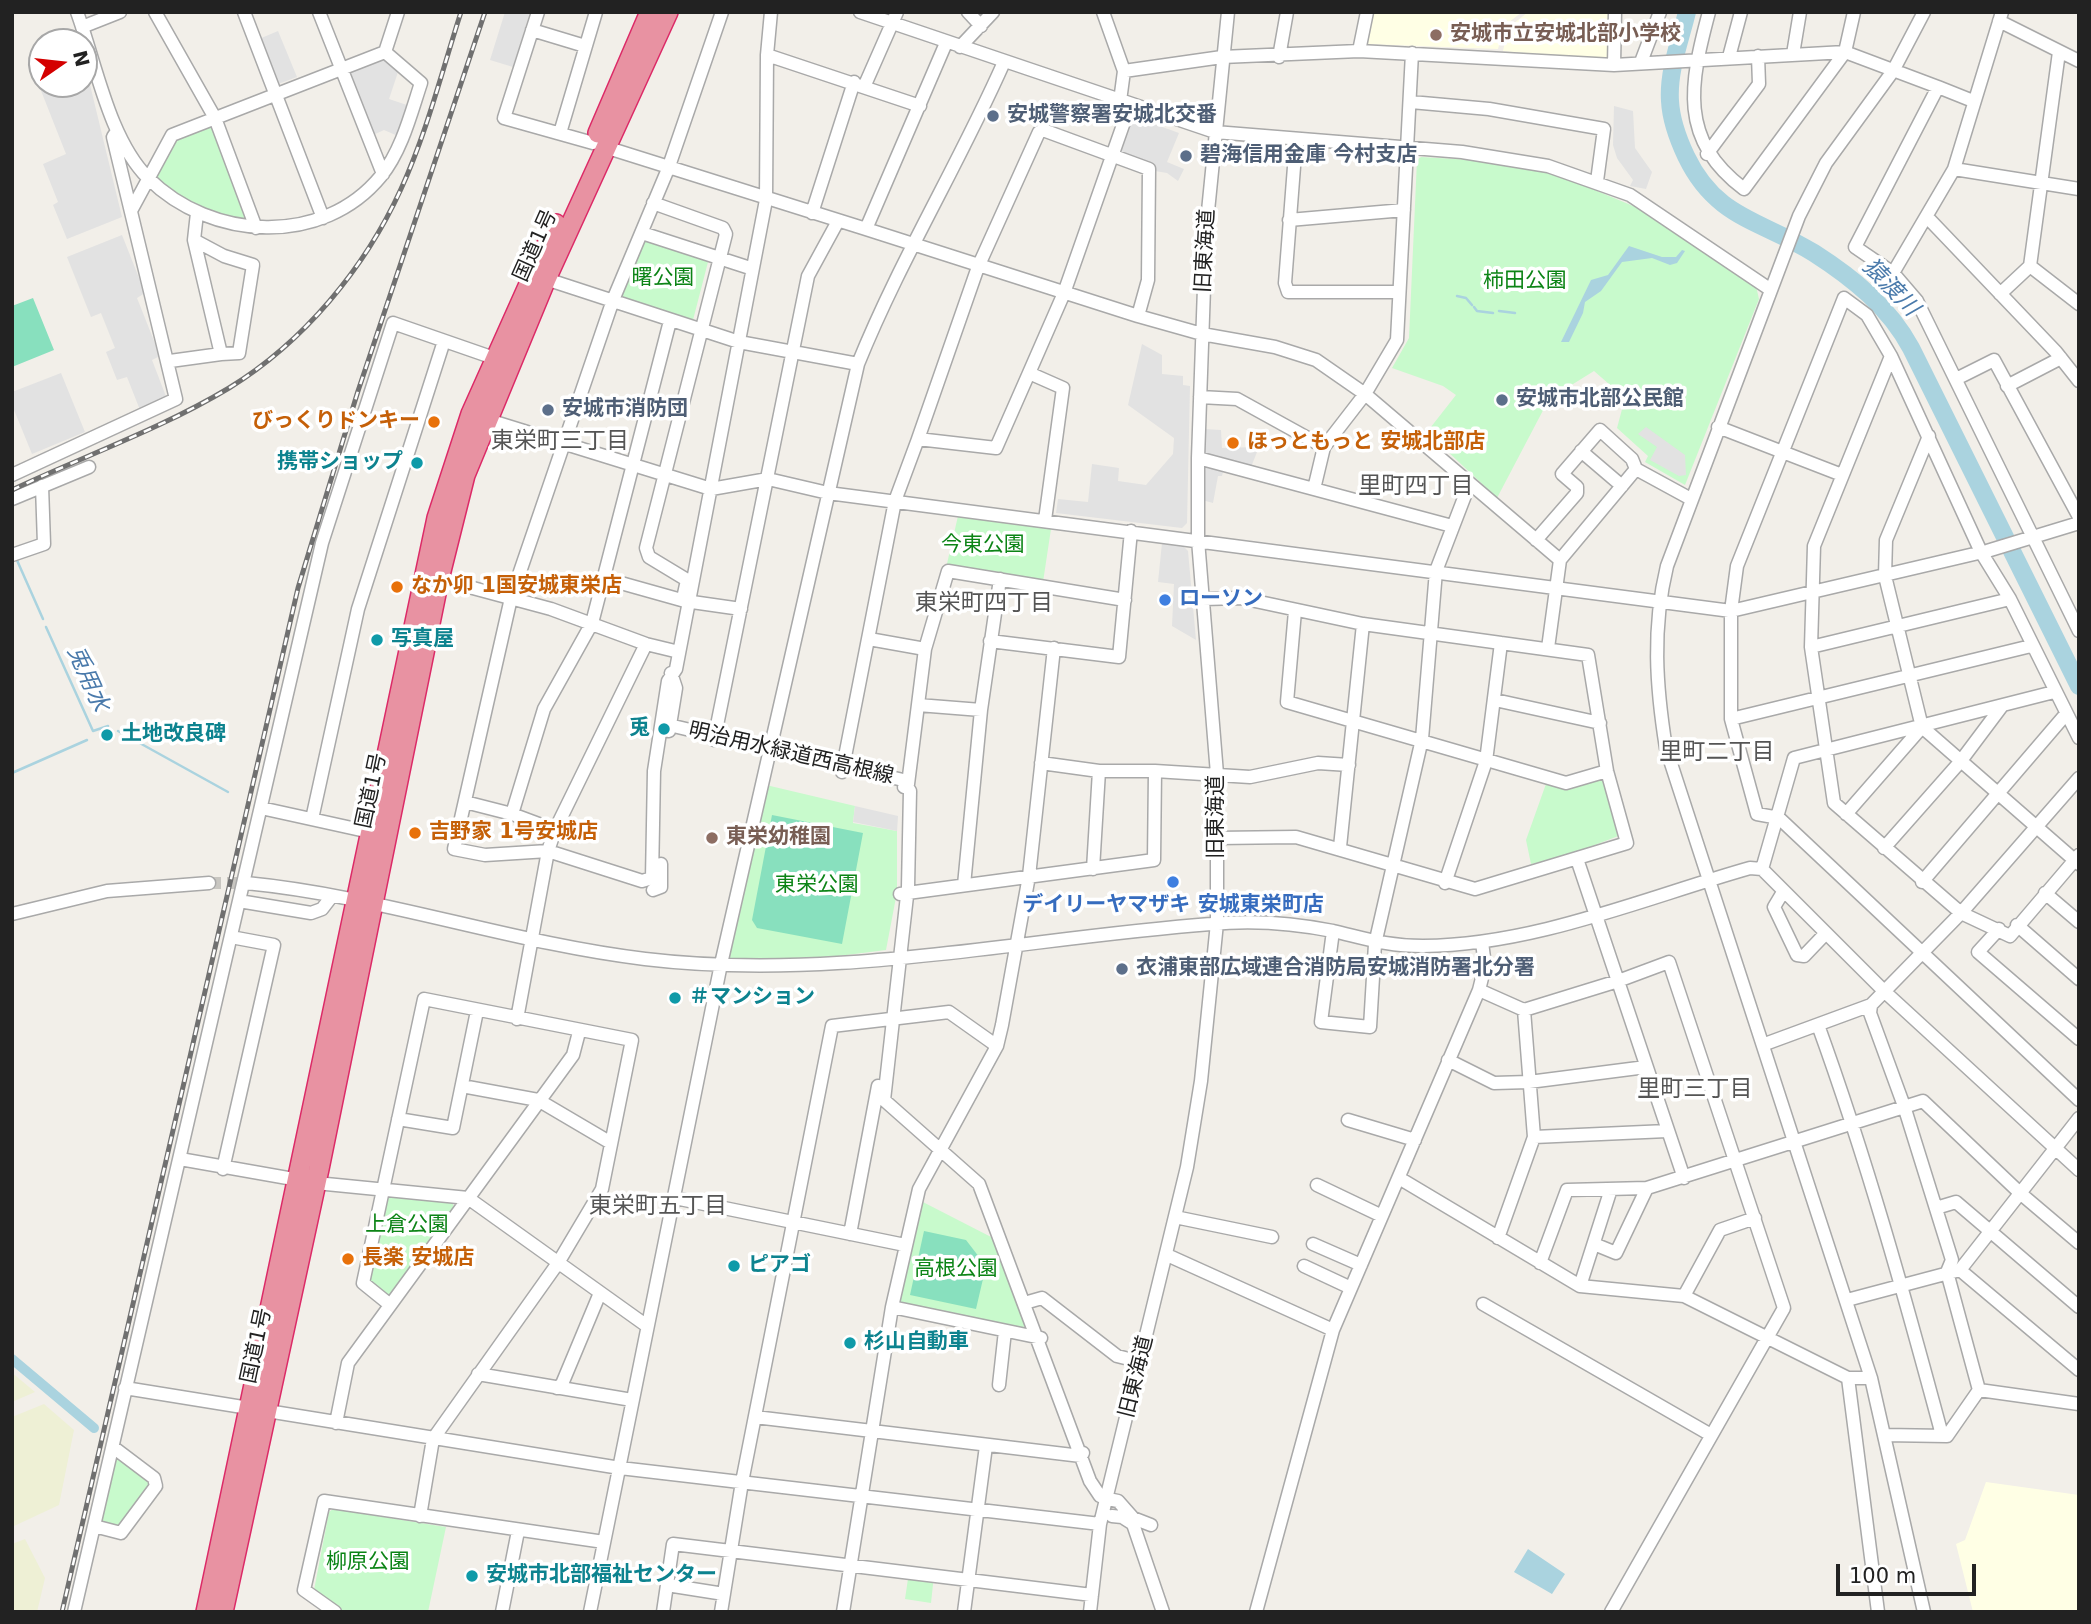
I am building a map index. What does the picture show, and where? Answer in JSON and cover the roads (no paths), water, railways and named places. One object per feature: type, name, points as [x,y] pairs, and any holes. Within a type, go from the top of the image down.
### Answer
[{"type":"highway","name":"国道1号","points":[[363,902],[370,832],[431,577],[485,419],[546,279],[650,12]]},
{"type":"highway","name":"国道1号","points":[[206,1612],[258,1409],[458,447],[494,358],[668,12]]},
{"type":"highway","name":"国道1号","points":[[223,1612],[258,1409]]},
{"type":"street","points":[[77,12],[117,131],[148,178],[197,213],[228,224],[256,228],[289,227],[323,218],[357,198],[383,174],[400,141],[421,83],[385,52]]},
{"type":"street","points":[[82,27],[120,12]]},
{"type":"street","points":[[155,12],[215,118],[256,228]]},
{"type":"street","points":[[244,12],[323,218]]},
{"type":"street","points":[[319,12],[383,174]]},
{"type":"street","points":[[385,52],[398,12]]},
{"type":"street","points":[[538,12],[504,118],[599,145],[664,168],[1138,316],[1202,334],[1275,347],[1316,360],[1365,394],[1560,560]]},
{"type":"street","points":[[560,133],[596,12]]},
{"type":"street","points":[[670,725],[662,773],[661,887],[548,851],[485,855],[454,849],[510,598],[613,300],[653,203],[715,12]]},
{"type":"street","points":[[664,168],[722,12]]},
{"type":"street","points":[[686,600],[711,489],[750,268],[766,200],[767,55],[771,12]]},
{"type":"street","points":[[860,12],[896,18],[946,43],[1215,132],[1296,141],[1509,157],[1597,181],[1661,213],[1771,290]]},
{"type":"street","points":[[968,12],[981,26]]},
{"type":"street","points":[[960,47],[993,12]]},
{"type":"street","points":[[918,439],[996,448],[1064,293],[1113,154],[1125,103],[1124,71],[1103,12]]},
{"type":"street","name":"旧東海道","points":[[1090,1612],[1104,1498],[1167,1255],[1201,1081],[1217,923],[1217,774],[1198,540],[1198,458],[1202,334],[1215,132],[1227,12]]},
{"type":"street","points":[[1279,57],[1287,12]]},
{"type":"street","points":[[1359,51],[1367,12]]},
{"type":"street","points":[[1614,65],[1615,12]]},
{"type":"street","points":[[1645,62],[1660,12]]},
{"type":"street","points":[[1709,12],[1697,59],[1692,110],[1707,154],[1744,189],[1845,52],[1854,12]]},
{"type":"street","points":[[1729,57],[1741,12]]},
{"type":"street","points":[[1793,54],[1800,12]]},
{"type":"street","points":[[1924,12],[1893,71],[1826,163],[1800,216],[1771,290],[1667,566],[1658,601],[1657,695],[1666,748],[1765,1044],[1871,1378],[1924,1612]]},
{"type":"street","points":[[1893,273],[1928,218],[1954,169],[2001,17],[2079,61]]},
{"type":"street","points":[[812,213],[859,85],[896,18]]},
{"type":"street","points":[[532,30],[585,46]]},
{"type":"street","points":[[866,229],[946,43]]},
{"type":"street","points":[[1124,71],[1222,57],[1279,57],[1359,51],[1614,65],[1845,52],[1973,101]]},
{"type":"street","points":[[132,209],[172,135],[385,52]]},
{"type":"street","points":[[2000,294],[2030,266],[2059,52]]},
{"type":"street","points":[[1314,489],[1324,447],[1365,394],[1397,340],[1412,53]]},
{"type":"street","points":[[767,55],[920,106]]},
{"type":"street","points":[[1707,154],[1759,84],[1758,56]]},
{"type":"street","points":[[590,1612],[721,964],[858,364],[880,309],[970,140],[1004,62]]},
{"type":"street","points":[[1938,87],[1854,247],[1893,273],[1917,300],[2077,625]]},
{"type":"street","points":[[1411,103],[1489,109],[1604,128],[1597,181]]},
{"type":"street","points":[[843,769],[895,501],[978,267],[1039,132],[1043,130],[1149,169],[1148,280],[1138,316]]},
{"type":"street","points":[[12,475],[176,399],[170,361],[113,136],[117,131]]},
{"type":"street","points":[[1296,141],[1285,283],[1288,292],[1399,292]]},
{"type":"street","points":[[1954,169],[2079,189]]},
{"type":"street","points":[[653,203],[723,228],[726,234],[715,257]]},
{"type":"street","points":[[1290,220],[1404,210]]},
{"type":"street","points":[[197,213],[194,240],[221,354]]},
{"type":"street","points":[[1928,218],[2061,358],[2079,381]]},
{"type":"street","points":[[715,734],[808,276],[838,221]]},
{"type":"street","points":[[642,233],[750,268]]},
{"type":"street","points":[[170,361],[239,353],[253,265],[224,256],[194,240]]},
{"type":"street","name":"明治用水緑道西高根線","points":[[715,257],[646,548],[649,557],[687,580],[672,676],[676,688],[670,725],[715,734],[843,769],[903,779],[904,787],[910,791],[904,893],[881,1090],[850,1234]]},
{"type":"street","points":[[2030,266],[2079,303]]},
{"type":"street","points":[[546,279],[739,342],[858,364]]},
{"type":"street","points":[[2079,738],[1984,551],[1891,356],[1867,315],[1844,298],[1738,566],[1731,611],[1731,719],[1757,814],[1779,818],[2079,1100]]},
{"type":"street","points":[[512,814],[544,709],[592,623],[670,321]]},
{"type":"street","points":[[74,1612],[322,543],[393,323],[494,358]]},
{"type":"street","points":[[312,819],[358,609],[444,341]]},
{"type":"street","points":[[1891,356],[1814,546],[1811,647],[1834,803],[1961,913],[2010,936],[2045,893],[2077,860],[1959,762],[1922,727],[1885,576],[1886,540],[1929,436]]},
{"type":"street","points":[[2007,386],[2061,358]]},
{"type":"street","points":[[1955,379],[1994,360],[2079,517]]},
{"type":"street","points":[[1028,373],[1063,388],[1064,393],[1045,520]]},
{"type":"street","points":[[1200,397],[1237,399],[1324,447]]},
{"type":"street","points":[[485,419],[711,489],[768,479],[828,493],[1731,611],[1984,551],[2079,523]]},
{"type":"street","points":[[1718,427],[1842,475]]},
{"type":"street","points":[[1536,540],[1577,493],[1577,488],[1562,474],[1600,430],[1632,459],[1636,470],[1691,499]]},
{"type":"street","points":[[1581,452],[1622,486]]},
{"type":"street","points":[[1198,458],[1452,526]]},
{"type":"street","points":[[12,499],[89,467]]},
{"type":"street","points":[[1548,648],[1560,560],[1636,470]]},
{"type":"street","points":[[1333,931],[1321,1022],[1370,1027],[1376,944],[1422,739],[1436,571],[1469,485]]},
{"type":"street","points":[[12,555],[44,544],[42,486]]},
{"type":"street","points":[[990,641],[1119,657],[1130,531]]},
{"type":"street","points":[[904,787],[925,649],[947,571],[1125,600]]},
{"type":"street","points":[[431,577],[510,598],[677,652]]},
{"type":"street","points":[[603,578],[686,600],[741,609]]},
{"type":"street","points":[[964,885],[981,710],[1000,579]]},
{"type":"street","points":[[1203,600],[1241,598],[1363,624],[1588,655],[1607,771],[1627,843],[1475,889],[1445,883],[1340,847],[1296,836],[1217,838]]},
{"type":"street","points":[[1811,647],[2010,599]]},
{"type":"street","points":[[1295,611],[1287,702],[1422,739],[1486,761],[1566,783],[1607,771]]},
{"type":"street","points":[[1340,847],[1363,624]]},
{"type":"street","points":[[869,639],[925,649]]},
{"type":"street","points":[[1445,883],[1486,761],[1502,643]]},
{"type":"street","points":[[517,1020],[548,851],[555,830],[646,644]]},
{"type":"street","points":[[1731,719],[2031,646]]},
{"type":"street","points":[[843,1612],[859,1495],[892,1307],[919,1189],[997,1046],[1029,876],[1054,649]]},
{"type":"street","points":[[653,884],[653,771],[668,681],[672,676]]},
{"type":"street","points":[[1762,869],[1779,818],[1794,758],[2054,692]]},
{"type":"street","points":[[1495,700],[1600,723]]},
{"type":"street","points":[[918,705],[981,710]]},
{"type":"street","points":[[1884,848],[1959,762],[2002,706]]},
{"type":"street","points":[[1922,881],[2066,714]]},
{"type":"street","points":[[1846,814],[1922,727]]},
{"type":"street","points":[[1041,763],[1099,771],[1154,771],[1250,777],[1318,763],[1349,765]]},
{"type":"street","points":[[1093,869],[1099,771]]},
{"type":"street","points":[[904,893],[1154,860],[1154,771]]},
{"type":"street","points":[[1765,1044],[1871,1005],[1961,913],[2079,778]]},
{"type":"street","points":[[465,802],[512,814],[555,830]]},
{"type":"street","points":[[261,808],[370,832]]},
{"type":"street","points":[[1577,859],[1684,1178]]},
{"type":"street","points":[[246,883],[332,896],[645,959],[721,964],[896,960],[1105,933],[1217,923],[1277,923],[1333,931],[1376,944],[1420,946],[1482,942],[1596,914],[1750,867],[1762,869],[1885,992],[2054,1150],[2079,1170]]},
{"type":"street","points":[[12,914],[107,891],[209,883]]},
{"type":"street","points":[[1783,892],[1774,907],[1797,955],[1804,956],[1826,933]]},
{"type":"street","points":[[2045,893],[2079,922]]},
{"type":"street","points":[[239,901],[311,913],[322,909],[332,896]]},
{"type":"street","points":[[2017,925],[2079,979]]},
{"type":"street","points":[[1998,929],[1978,952],[2079,1039]]},
{"type":"street","points":[[223,1169],[274,945],[231,937]]},
{"type":"street","points":[[1256,1612],[1333,1330],[1479,990],[1485,966],[1482,942]]},
{"type":"street","points":[[1479,990],[1524,1010],[1619,981],[1669,962],[1784,1308],[1611,1612]]},
{"type":"street","points":[[389,1304],[363,1283],[424,999],[517,1020],[632,1040],[602,1189],[558,1263],[433,1439],[420,1516]]},
{"type":"street","points":[[1871,1005],[1870,1013],[1904,1106],[1952,1260],[1947,1272],[1979,1390],[1947,1436],[1884,1435]]},
{"type":"street","points":[[1498,1238],[1534,1137],[1524,1010]]},
{"type":"street","points":[[398,1119],[453,1128],[477,1011]]},
{"type":"street","points":[[721,1612],[742,1482],[832,1026],[949,1013],[997,1046]]},
{"type":"street","points":[[1818,1025],[1853,1123],[1902,1284],[1941,1435]]},
{"type":"street","points":[[336,1423],[348,1363],[573,1055],[579,1032]]},
{"type":"street","points":[[1448,1060],[1494,1083],[1529,1082],[1646,1067]]},
{"type":"street","points":[[462,1086],[538,1100],[611,1143]]},
{"type":"street","points":[[881,1090],[979,1184],[1083,1453],[1081,1456],[1104,1498],[1118,1501],[1133,1518],[1151,1525]]},
{"type":"street","points":[[1540,1264],[1567,1191],[1647,1188],[1923,1101],[2020,1193],[2079,1243]]},
{"type":"street","points":[[1847,1300],[1961,1269],[2079,1118]]},
{"type":"street","points":[[1348,1120],[1415,1140]]},
{"type":"street","points":[[1534,1137],[1667,1132]]},
{"type":"street","points":[[941,1146],[984,1181],[1039,1337]]},
{"type":"street","points":[[180,1159],[223,1169],[307,1182],[468,1198],[647,1326]]},
{"type":"street","points":[[1398,1178],[1580,1286],[1684,1296],[1848,1378],[1871,1378]]},
{"type":"street","points":[[1317,1185],[1382,1216]]},
{"type":"street","points":[[1594,1244],[1616,1253],[1647,1188]]},
{"type":"street","points":[[1580,1286],[1611,1189]]},
{"type":"street","points":[[675,1198],[905,1245]]},
{"type":"street","points":[[1936,1208],[1956,1202],[2079,1307]]},
{"type":"street","points":[[1175,1217],[1272,1237]]},
{"type":"street","points":[[1684,1296],[1720,1230],[1755,1218]]},
{"type":"street","points":[[1313,1244],[1361,1265]]},
{"type":"street","points":[[1167,1255],[1333,1330]]},
{"type":"street","points":[[1304,1266],[1351,1288]]},
{"type":"street","points":[[1961,1269],[2079,1370]]},
{"type":"street","points":[[557,1388],[562,1384],[600,1293]]},
{"type":"street","points":[[1028,1302],[1042,1298],[1117,1356],[1141,1362]]},
{"type":"street","points":[[1483,1304],[1711,1435]]},
{"type":"street","points":[[892,1307],[1039,1337]]},
{"type":"street","points":[[999,1385],[1006,1331]]},
{"type":"street","points":[[478,1374],[632,1401]]},
{"type":"street","points":[[1848,1378],[1878,1612]]},
{"type":"street","points":[[125,1388],[620,1468],[1100,1524]]},
{"type":"street","points":[[1979,1390],[2079,1404]]},
{"type":"street","points":[[755,1418],[1081,1456]]},
{"type":"street","points":[[964,1612],[980,1509],[986,1446]]},
{"type":"street","points":[[94,1526],[121,1533],[156,1486],[154,1478],[113,1447]]},
{"type":"street","points":[[335,1612],[304,1590],[324,1501],[604,1542]]},
{"type":"street","points":[[1112,1516],[1122,1517],[1133,1524],[1163,1612]]},
{"type":"street","points":[[502,1612],[518,1531]]},
{"type":"street","points":[[663,1612],[673,1545],[850,1564],[1092,1595]]},
{"type":"street","points":[[667,1585],[724,1594]]},
{"type":"water","points":[[1629,246],[1662,257],[1676,257],[1682,250],[1685,251],[1677,263],[1670,265],[1652,258],[1622,262],[1601,291],[1585,302],[1583,313],[1569,342],[1561,342],[1591,280],[1608,275]]},
{"type":"water","points":[[1528,1549],[1565,1574],[1552,1594],[1514,1572]]},
{"type":"waterway","name":"猿渡川","points":[[1687,12],[1673,67],[1670,101],[1678,136],[1698,177],[1711,193],[1741,216],[1795,242],[1843,273],[1869,294],[1892,319],[1911,348],[2079,686]]},
{"type":"waterway","points":[[1457,296],[1466,298],[1472,305]]},
{"type":"waterway","points":[[1474,307],[1477,311],[1493,313]]},
{"type":"waterway","points":[[1499,311],[1515,313]]},
{"type":"waterway","name":"兎用水","points":[[16,558],[43,619]]},
{"type":"waterway","name":"兎用水","points":[[46,627],[93,731],[108,726]]},
{"type":"waterway","name":"兎用水","points":[[118,731],[228,792]]},
{"type":"waterway","points":[[12,773],[87,740]]},
{"type":"waterway","points":[[12,1359],[94,1428]]},
{"type":"tunnel","points":[[209,883],[246,883]]},
{"type":"railway","points":[[12,490],[203,403],[256,369],[307,326],[351,275],[401,189],[426,124],[461,12]]},
{"type":"railway","points":[[62,1612],[298,588],[358,391],[485,12]]},
{"type":"place","name":"安城市立安城北部小学校","points":[[1436,35]]},
{"type":"place","name":"安城警察署安城北交番","points":[[993,116]]},
{"type":"place","name":"碧海信用金庫 今村支店","points":[[1186,156]]},
{"type":"place","name":"安城市北部公民館","points":[[1502,400]]},
{"type":"place","name":"安城市消防団","points":[[548,410]]},
{"type":"place","name":"びっくりドンキー","points":[[434,422]]},
{"type":"place","name":"ほっともっと 安城北部店","points":[[1233,443]]},
{"type":"place","name":"携帯ショップ","points":[[417,463]]},
{"type":"place","name":"なか卯 1国安城東栄店","points":[[397,587]]},
{"type":"place","name":"ローソン","points":[[1165,600]]},
{"type":"place","name":"写真屋","points":[[377,640]]},
{"type":"place","name":"兎","points":[[664,729]]},
{"type":"place","name":"土地改良碑","points":[[107,735]]},
{"type":"place","name":"吉野家 1号安城店","points":[[415,833]]},
{"type":"place","name":"東栄幼稚園","points":[[712,838]]},
{"type":"place","name":"デイリーヤマザキ 安城東栄町店","points":[[1173,882]]},
{"type":"place","name":"衣浦東部広域連合消防局安城消防署北分署","points":[[1122,969]]},
{"type":"place","name":"＃マンション","points":[[675,998]]},
{"type":"place","name":"長楽 安城店","points":[[348,1259]]},
{"type":"place","name":"ピアゴ","points":[[734,1266]]},
{"type":"place","name":"杉山自動車","points":[[850,1343]]},
{"type":"place","name":"安城市北部福祉センター","points":[[472,1576]]},
{"type":"district","name":"東栄町三丁目","points":[[560,442]]},
{"type":"district","name":"里町四丁目","points":[[1416,487]]},
{"type":"district","name":"東栄町四丁目","points":[[984,604]]},
{"type":"district","name":"里町二丁目","points":[[1717,753]]},
{"type":"district","name":"里町三丁目","points":[[1695,1090]]},
{"type":"district","name":"東栄町五丁目","points":[[658,1207]]},
{"type":"park label","name":"曙公園","points":[[663,279]]},
{"type":"park label","name":"柿田公園","points":[[1525,282]]},
{"type":"park label","name":"今東公園","points":[[983,546]]},
{"type":"park label","name":"東栄公園","points":[[817,886]]},
{"type":"park label","name":"上倉公園","points":[[407,1226]]},
{"type":"park label","name":"高根公園","points":[[956,1270]]},
{"type":"park label","name":"柳原公園","points":[[368,1563]]}]
